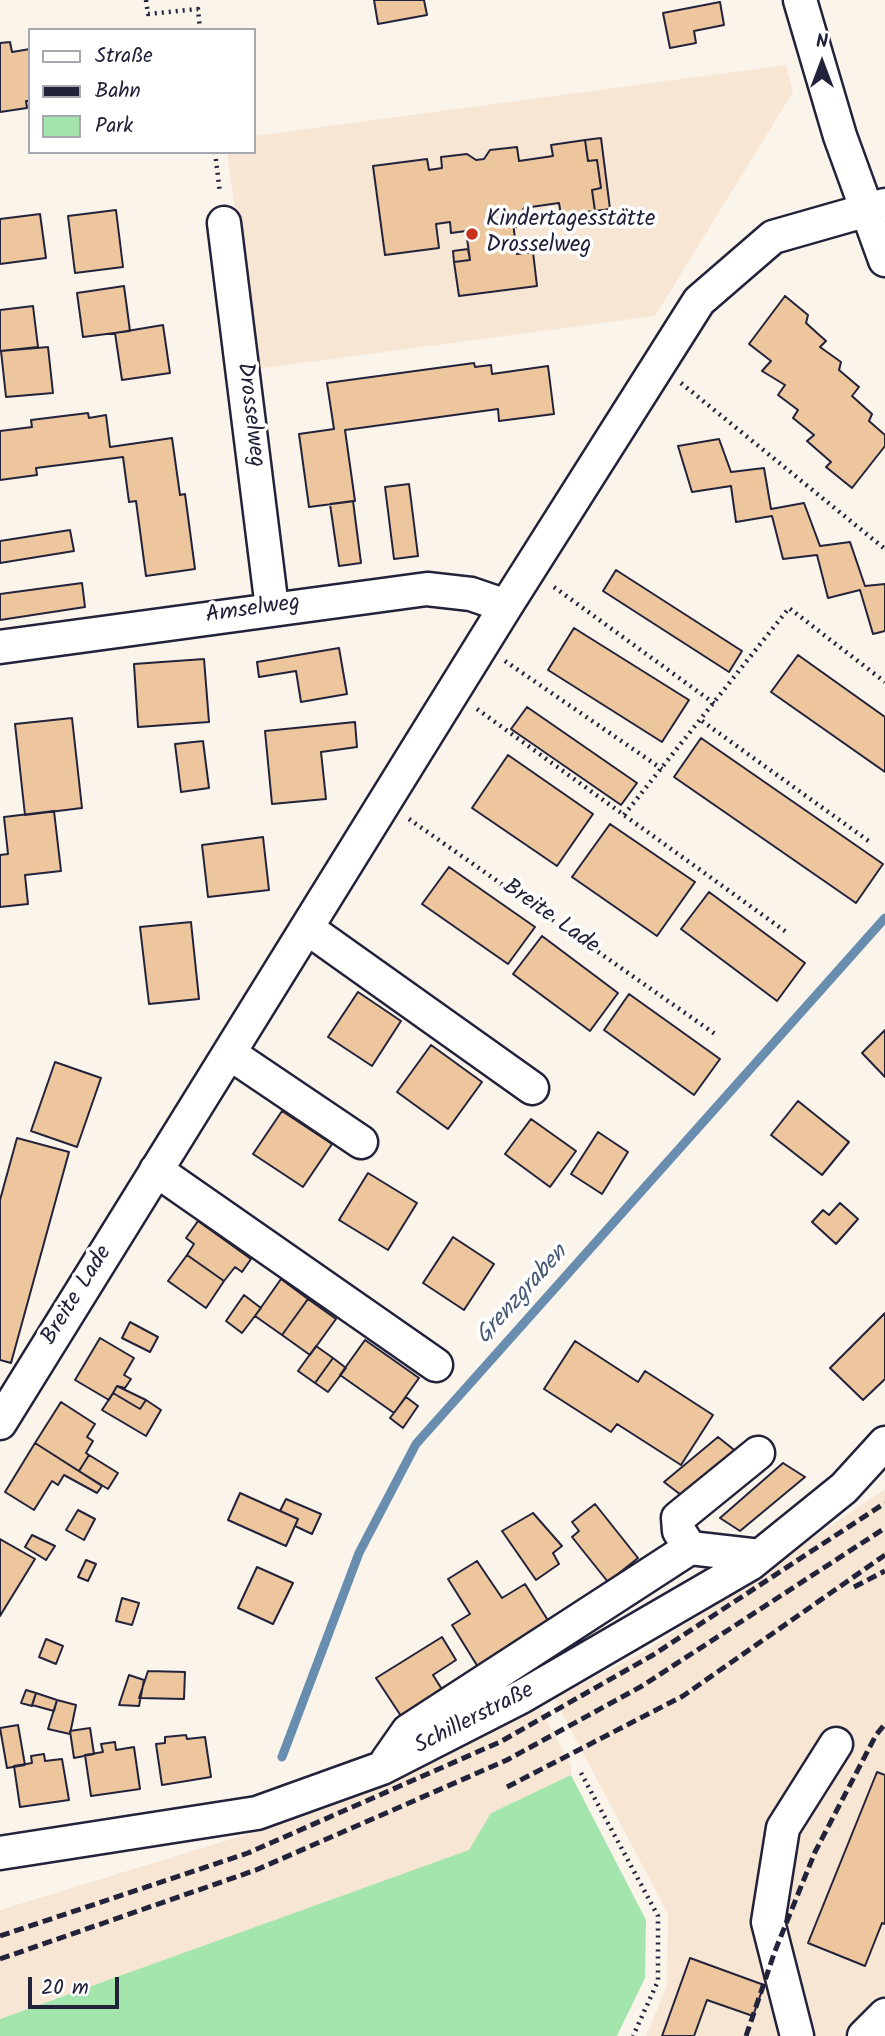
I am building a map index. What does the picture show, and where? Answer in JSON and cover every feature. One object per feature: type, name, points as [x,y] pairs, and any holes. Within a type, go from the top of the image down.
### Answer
[{"type":"street","points":[[800,0],[840,136],[877,208],[885,260]]},
{"type":"street","name":"Breite Lade","points":[[0,1423],[529,569],[699,301],[774,237],[877,208]]},
{"type":"street","name":"Drosselweg","points":[[224,223],[272,608]]},
{"type":"street","name":"Amselweg","points":[[0,647],[427,589],[471,594],[506,606]]},
{"type":"street","points":[[307,928],[532,1088]]},
{"type":"street","points":[[229,1054],[361,1142]]},
{"type":"street","points":[[156,1170],[436,1365]]},
{"type":"street","name":"Schillerstraße","points":[[0,1853],[257,1813],[382,1768],[522,1697],[640,1630],[760,1556],[844,1488],[885,1443]]},
{"type":"street","points":[[690,1548],[679,1531],[678,1518],[758,1453]]},
{"type":"street","points":[[382,1768],[408,1731],[690,1548],[760,1556]]},
{"type":"street","points":[[797,2036],[768,1922],[783,1828],[836,1744]]},
{"type":"street","points":[[864,2036],[885,2015]]},
{"type":"path","points":[[146,0],[148,15],[198,9],[200,28]]},
{"type":"path","points":[[215,154],[224,223]]},
{"type":"path","points":[[659,365],[885,549]]},
{"type":"path","points":[[529,569],[715,704]]},
{"type":"path","points":[[624,814],[702,721],[789,608],[885,682]]},
{"type":"path","points":[[482,645],[662,769]]},
{"type":"path","points":[[453,691],[789,933]]},
{"type":"path","points":[[702,721],[870,842]]},
{"type":"path","name":"Breite Lade","points":[[385,802],[715,1034]]},
{"type":"path","points":[[581,1773],[658,1916],[658,1981],[633,2036]]},
{"type":"shaded area","name":"Kindertagesstätte Drosselweg","points":[[786,65],[793,92],[655,316],[257,369],[227,154],[256,154],[256,136]]},
{"type":"shaded area","points":[[885,1489],[885,2036],[646,2036],[667,1986],[668,1914],[554,1698],[647,1650]]},
{"type":"shaded area","points":[[539,1706],[571,1765],[571,1775],[491,1813],[470,1850],[0,2019],[0,1910],[277,1825],[393,1780]]},
{"type":"green space","points":[[571,1775],[646,1920],[645,1978],[617,2036],[0,2036],[0,2019],[469,1850],[491,1813]]},
{"type":"building","points":[[374,0],[424,0],[427,15],[378,24]]},
{"type":"building","points":[[720,2],[724,25],[694,31],[696,43],[670,48],[663,13]]},
{"type":"building","points":[[10,42],[12,52],[28,49],[27,108],[0,112],[0,43]]},
{"type":"building","points":[[601,138],[610,209],[595,211],[592,190],[601,188],[597,160],[588,161],[585,140]]},
{"type":"building","points":[[585,140],[588,161],[597,160],[601,188],[592,190],[595,211],[561,215],[559,203],[524,208],[513,223],[517,254],[533,252],[537,286],[459,296],[454,262],[470,260],[466,231],[451,233],[450,222],[436,224],[439,248],[385,255],[373,166],[427,159],[429,170],[442,168],[441,157],[467,154],[476,160],[484,159],[490,150],[517,147],[519,161],[553,156],[551,145]]},
{"type":"building","points":[[524,208],[528,208],[531,225],[513,227],[513,223]]},
{"type":"building","points":[[116,210],[123,267],[75,273],[68,216]]},
{"type":"building","points":[[40,214],[46,258],[0,264],[0,219]]},
{"type":"building","points":[[531,240],[533,252],[517,254],[516,242]]},
{"type":"building","points":[[468,249],[470,260],[454,262],[453,251]]},
{"type":"building","points":[[124,286],[130,331],[83,337],[77,293]]},
{"type":"building","points":[[785,296],[808,315],[806,323],[826,341],[820,347],[841,362],[839,370],[859,387],[852,396],[872,414],[869,421],[885,435],[885,446],[852,488],[826,467],[831,462],[807,441],[814,435],[793,418],[798,410],[778,395],[785,385],[762,371],[771,361],[749,344]]},
{"type":"building","points":[[33,306],[38,347],[0,351],[0,310]]},
{"type":"building","points":[[163,325],[170,373],[122,380],[115,333]]},
{"type":"building","points":[[48,347],[53,393],[6,397],[1,351]]},
{"type":"building","points":[[474,363],[475,367],[491,365],[492,374],[548,366],[554,414],[499,421],[498,409],[345,430],[355,501],[309,507],[299,434],[334,429],[327,383]]},
{"type":"building","points":[[88,413],[89,418],[106,415],[110,447],[172,438],[180,495],[185,494],[195,569],[146,576],[136,501],[129,502],[123,457],[36,468],[37,475],[0,480],[0,431],[32,427],[31,420]]},
{"type":"building","points":[[719,439],[731,472],[764,468],[771,509],[804,503],[820,546],[850,542],[865,586],[885,584],[885,631],[873,634],[860,590],[828,598],[817,555],[783,559],[772,516],[736,522],[731,486],[692,492],[678,446]]},
{"type":"building","points":[[409,484],[418,556],[394,559],[385,487]]},
{"type":"building","points":[[353,501],[361,563],[339,566],[330,504]]},
{"type":"building","points":[[70,530],[74,551],[0,563],[0,541]]},
{"type":"building","points":[[616,570],[742,651],[729,672],[603,591]]},
{"type":"building","points":[[82,583],[85,607],[0,620],[0,594]]},
{"type":"building","points":[[574,628],[689,700],[662,742],[548,670]]},
{"type":"building","points":[[339,648],[347,694],[301,702],[296,671],[259,677],[257,662]]},
{"type":"building","points":[[798,655],[885,717],[885,772],[771,692]]},
{"type":"building","points":[[204,659],[209,722],[138,727],[134,664]]},
{"type":"building","points":[[527,707],[637,783],[621,805],[511,729]]},
{"type":"building","points":[[72,718],[82,808],[25,815],[15,724]]},
{"type":"building","points":[[355,722],[357,747],[321,752],[326,799],[272,804],[265,731]]},
{"type":"building","points":[[701,738],[883,864],[856,903],[674,777]]},
{"type":"building","points":[[203,741],[209,788],[181,792],[175,744]]},
{"type":"building","points":[[508,755],[593,814],[557,866],[472,808]]},
{"type":"building","points":[[54,811],[61,871],[25,875],[28,904],[0,907],[0,855],[8,854],[4,817]]},
{"type":"building","points":[[610,824],[695,882],[657,936],[572,877]]},
{"type":"building","points":[[263,837],[269,890],[208,897],[202,845]]},
{"type":"building","points":[[449,867],[535,927],[508,964],[422,904]]},
{"type":"building","points":[[709,892],[805,963],[777,1001],[681,929]]},
{"type":"building","points":[[191,922],[199,999],[149,1004],[140,927]]},
{"type":"building","points":[[542,936],[618,993],[590,1031],[513,974]]},
{"type":"building","points":[[358,992],[401,1021],[372,1066],[328,1037]]},
{"type":"building","points":[[629,994],[720,1059],[694,1095],[604,1030]]},
{"type":"building","points":[[885,1030],[885,1077],[862,1053]]},
{"type":"building","points":[[431,1045],[482,1082],[448,1129],[397,1092]]},
{"type":"building","points":[[55,1062],[101,1078],[77,1147],[31,1131]]},
{"type":"building","points":[[798,1101],[849,1142],[822,1175],[771,1135]]},
{"type":"building","points":[[282,1111],[332,1144],[303,1187],[253,1154]]},
{"type":"building","points":[[531,1119],[576,1151],[550,1187],[505,1154]]},
{"type":"building","points":[[598,1132],[628,1152],[602,1194],[571,1174]]},
{"type":"building","points":[[17,1138],[69,1152],[11,1363],[0,1360],[0,1200]]},
{"type":"building","points":[[368,1173],[417,1203],[388,1250],[339,1220]]},
{"type":"building","points":[[840,1203],[858,1219],[836,1244],[812,1222],[823,1210],[829,1215]]},
{"type":"building","points":[[198,1221],[251,1259],[242,1272],[235,1267],[224,1281],[187,1255],[194,1244],[186,1238]]},
{"type":"building","points":[[453,1237],[494,1264],[464,1310],[423,1283]]},
{"type":"building","points":[[187,1255],[224,1281],[206,1308],[168,1281]]},
{"type":"building","points":[[281,1279],[308,1299],[282,1335],[255,1316]]},
{"type":"building","points":[[244,1295],[261,1308],[242,1333],[226,1321]]},
{"type":"building","points":[[308,1299],[336,1319],[310,1355],[282,1335]]},
{"type":"building","points":[[885,1313],[885,1379],[863,1400],[830,1368]]},
{"type":"building","points":[[130,1322],[158,1337],[150,1352],[122,1338]]},
{"type":"building","points":[[100,1338],[134,1358],[124,1375],[131,1379],[125,1388],[117,1386],[109,1400],[75,1380]]},
{"type":"building","points":[[365,1340],[419,1378],[394,1413],[340,1375]]},
{"type":"building","points":[[575,1341],[638,1382],[645,1371],[713,1415],[681,1465],[617,1424],[611,1432],[544,1389]]},
{"type":"building","points":[[316,1346],[333,1358],[315,1383],[298,1371]]},
{"type":"building","points":[[333,1358],[346,1368],[328,1392],[315,1383]]},
{"type":"building","points":[[117,1386],[146,1400],[140,1409],[113,1393]]},
{"type":"building","points":[[113,1393],[140,1409],[146,1400],[161,1410],[146,1436],[102,1410]]},
{"type":"building","points":[[406,1397],[418,1406],[403,1428],[390,1418]]},
{"type":"building","points":[[61,1402],[95,1424],[87,1437],[93,1441],[86,1453],[89,1455],[79,1471],[35,1443]]},
{"type":"building","points":[[718,1437],[738,1453],[685,1498],[664,1482]]},
{"type":"building","points":[[35,1443],[102,1486],[97,1493],[64,1475],[58,1485],[52,1481],[34,1510],[5,1492]]},
{"type":"building","points":[[89,1455],[118,1473],[108,1489],[79,1471]]},
{"type":"building","points":[[783,1463],[805,1477],[740,1531],[720,1518]]},
{"type":"building","points":[[240,1493],[298,1519],[286,1546],[228,1520]]},
{"type":"building","points":[[286,1499],[321,1514],[312,1534],[295,1526],[298,1519],[280,1511]]},
{"type":"building","points":[[595,1504],[638,1558],[608,1582],[572,1537],[579,1531],[572,1522]]},
{"type":"building","points":[[78,1510],[95,1519],[84,1540],[66,1530]]},
{"type":"building","points":[[533,1513],[562,1546],[553,1553],[559,1564],[536,1580],[502,1531]]},
{"type":"building","points":[[32,1535],[55,1546],[46,1560],[25,1547]]},
{"type":"building","points":[[0,1539],[35,1559],[0,1616]]},
{"type":"building","points":[[86,1560],[96,1564],[88,1581],[78,1577]]},
{"type":"building","points":[[477,1561],[502,1598],[525,1584],[549,1622],[478,1667],[452,1625],[470,1614],[448,1579]]},
{"type":"building","points":[[257,1567],[293,1583],[273,1624],[238,1608]]},
{"type":"building","points":[[122,1598],[139,1603],[132,1625],[116,1621]]},
{"type":"building","points":[[442,1637],[456,1660],[433,1675],[443,1691],[401,1716],[376,1678]]},
{"type":"building","points":[[46,1639],[63,1646],[56,1664],[39,1657]]},
{"type":"building","points":[[148,1671],[185,1672],[184,1699],[139,1698]]},
{"type":"building","points":[[129,1675],[144,1680],[139,1706],[119,1705]]},
{"type":"building","points":[[26,1690],[36,1693],[32,1706],[21,1703]]},
{"type":"building","points":[[36,1693],[57,1700],[54,1711],[32,1705]]},
{"type":"building","points":[[57,1700],[76,1705],[70,1734],[48,1729]]},
{"type":"building","points":[[18,1725],[25,1765],[7,1768],[0,1728]]},
{"type":"building","points":[[90,1728],[94,1754],[74,1758],[70,1731]]},
{"type":"building","points":[[186,1735],[187,1739],[205,1737],[211,1777],[162,1785],[156,1744],[165,1743],[165,1737]]},
{"type":"building","points":[[115,1742],[116,1750],[134,1747],[140,1789],[91,1796],[85,1755],[103,1752],[101,1744]]},
{"type":"building","points":[[44,1754],[45,1761],[62,1759],[69,1800],[20,1807],[14,1766],[32,1763],[31,1756]]},
{"type":"building","points":[[877,1772],[885,1775],[885,1924],[882,1923],[865,1966],[808,1943]]},
{"type":"building","points":[[690,1958],[764,1985],[753,2016],[707,2000],[694,2036],[662,2036]]},
{"type":"waterway","name":"Grenzgraben","points":[[282,1757],[359,1553],[416,1444],[885,918]]},
{"type":"railway","points":[[0,1936],[248,1853],[500,1742],[653,1655],[885,1503]]},
{"type":"railway","points":[[0,1959],[256,1870],[507,1760],[642,1686],[885,1528]]},
{"type":"railway","points":[[507,1787],[683,1696],[885,1555]]},
{"type":"railway","points":[[854,1587],[885,1571]]},
{"type":"railway","points":[[746,2036],[775,1951],[815,1852],[876,1735],[885,1724]]},
{"type":"place","name":"Kindertagesstätte Drosselweg","points":[[472,234]]}]
